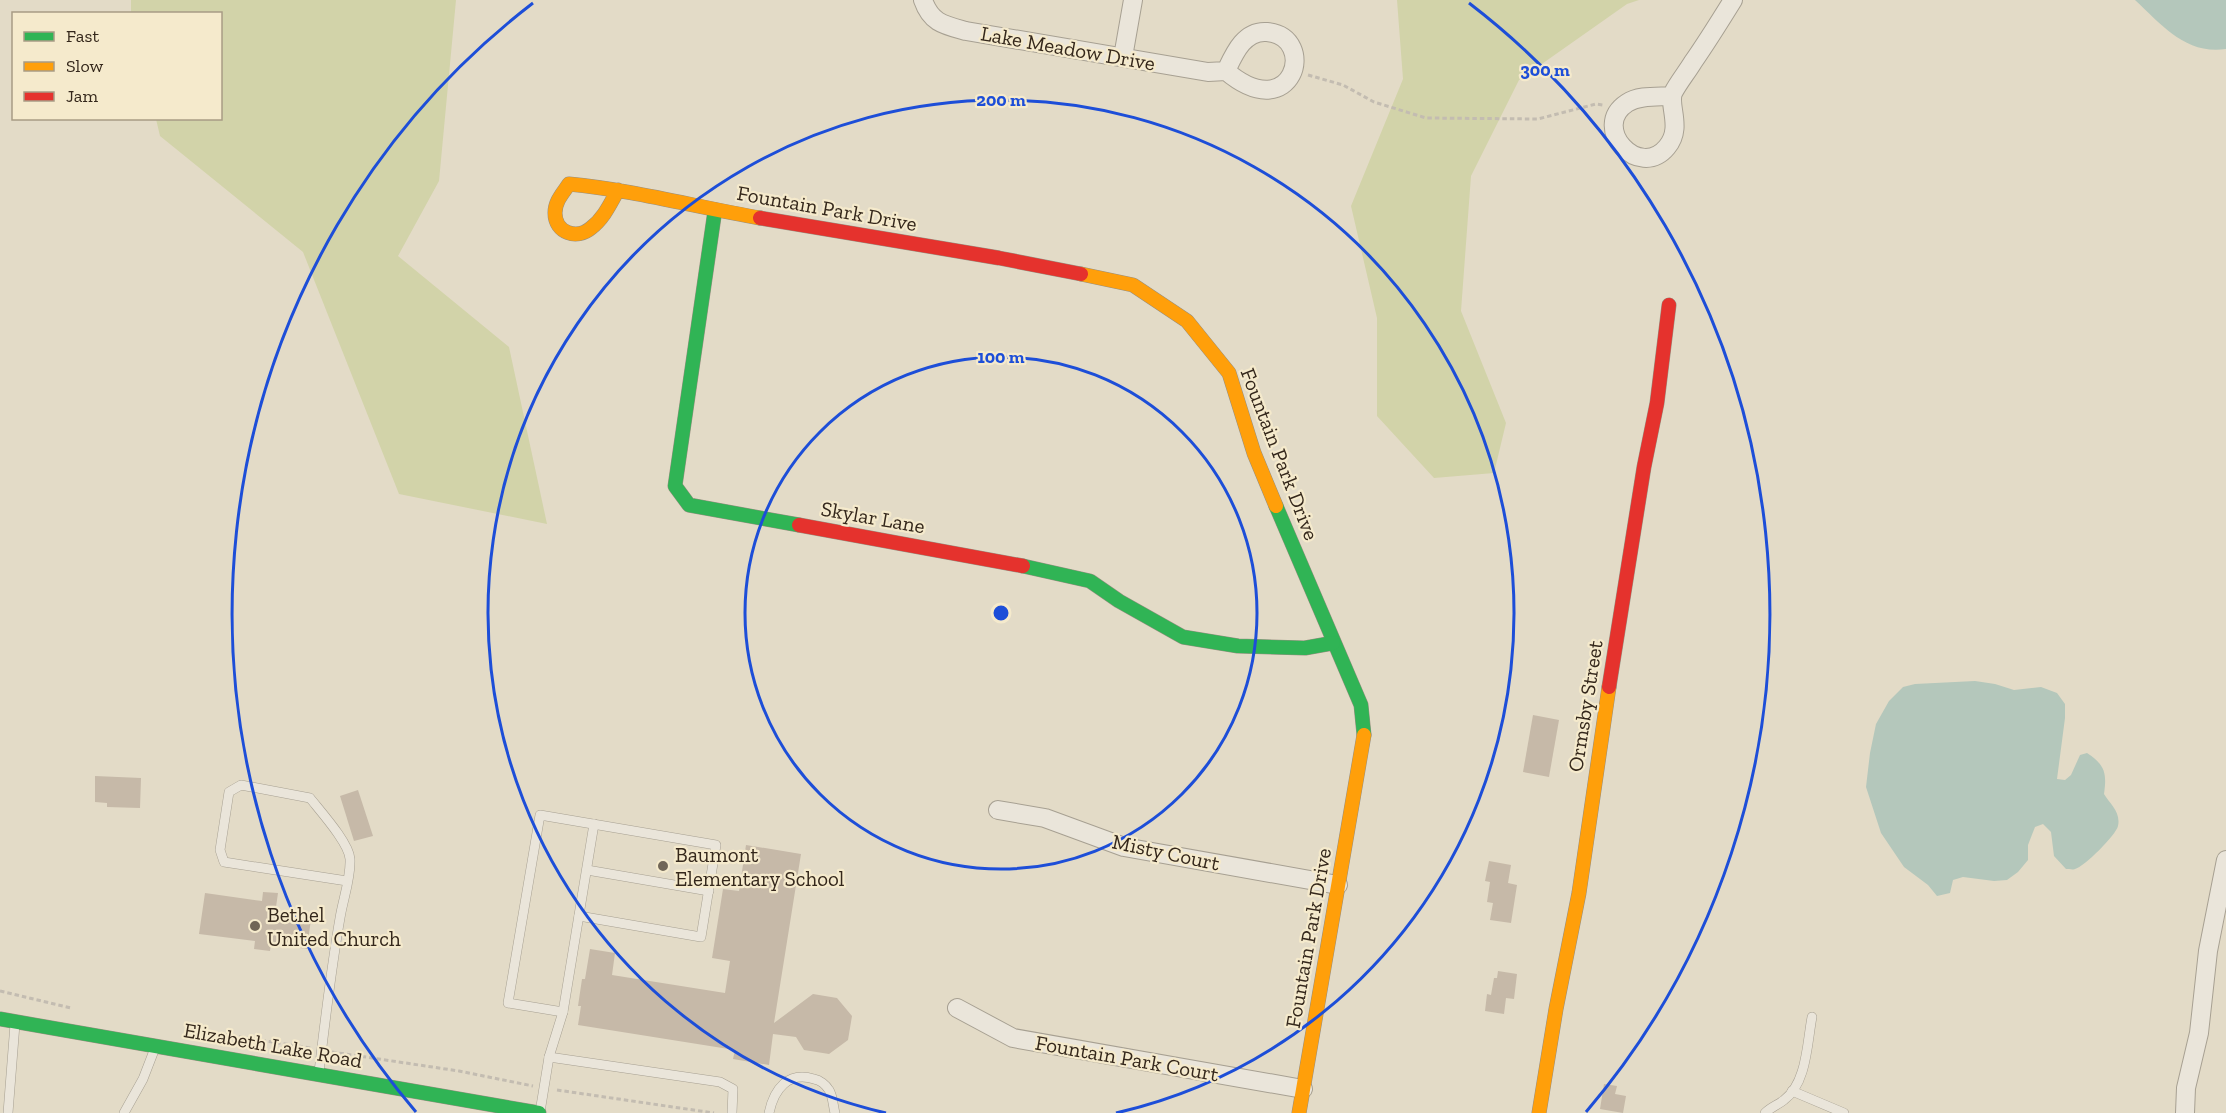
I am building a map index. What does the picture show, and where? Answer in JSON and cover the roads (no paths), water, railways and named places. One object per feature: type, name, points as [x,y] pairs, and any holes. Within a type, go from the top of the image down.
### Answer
[{"type":"street","name":"Lake Meadow Drive","points":[[922,0],[926,10],[940,24],[966,31],[1208,72],[1226,71]]},
{"type":"street","points":[[1123,57],[1133,0]]},
{"type":"street","points":[[1672,96],[1637,99],[1625,104],[1614,124],[1614,132],[1618,142],[1625,150],[1643,158],[1660,154],[1668,146],[1675,124],[1672,96],[1733,0]]},
{"type":"street","points":[[1265,32],[1284,38],[1292,47],[1293,71],[1284,84],[1271,90],[1250,87],[1236,80],[1226,71],[1234,52],[1253,34],[1265,32]]},
{"type":"street","name":"Fountain Park Drive","points":[[618,190],[606,215],[585,234],[564,233],[559,227],[555,216],[556,202],[560,192],[569,184],[618,190],[715,210],[999,258],[1133,285],[1187,321],[1229,373],[1254,453],[1361,705],[1364,740],[1299,1113]]},
{"type":"street","name":"Skylar Lane","points":[[715,210],[675,486],[689,505],[1059,573],[1090,581],[1119,601],[1183,637],[1238,646],[1305,648],[1333,643]]},
{"type":"street","name":"Ormsby Street","points":[[1539,1113],[1556,1009],[1579,893],[1609,684],[1644,467],[1657,403],[1670,305]]},
{"type":"street","name":"Misty Court","points":[[998,810],[1046,818],[1124,847],[1338,885]]},
{"type":"street","points":[[2184,1113],[2186,1088],[2199,1033],[2208,951],[2226,860]]},
{"type":"street","name":"Fountain Park Court","points":[[957,1008],[1013,1038],[1303,1089]]},
{"type":"street","name":"Elizabeth Lake Road","points":[[0,1019],[540,1113]]},
{"type":"lane","points":[[318,1075],[338,926],[347,881],[350,858],[338,834],[310,798],[241,785],[229,792],[219,850],[224,862],[347,881]]},
{"type":"lane","points":[[563,1012],[508,1003],[540,815],[716,845],[701,937],[579,916]]},
{"type":"lane","points":[[540,1113],[549,1057],[563,1012],[594,824]]},
{"type":"lane","points":[[587,870],[709,891]]},
{"type":"lane","points":[[1765,1113],[1771,1107],[1784,1101],[1801,1074],[1812,1017]]},
{"type":"lane","points":[[8,1113],[15,1022]]},
{"type":"lane","points":[[124,1113],[143,1079],[156,1046]]},
{"type":"lane","points":[[549,1057],[728,1084],[733,1089],[732,1113]]},
{"type":"lane","points":[[769,1113],[778,1088],[789,1078],[806,1076],[820,1081],[829,1090],[835,1113]]},
{"type":"lane","points":[[1792,1091],[1844,1113]]},
{"type":"place","name":"Baumont Elementary School","points":[[663,866]]},
{"type":"place","name":"Bethel United Church","points":[[255,926]]}]
